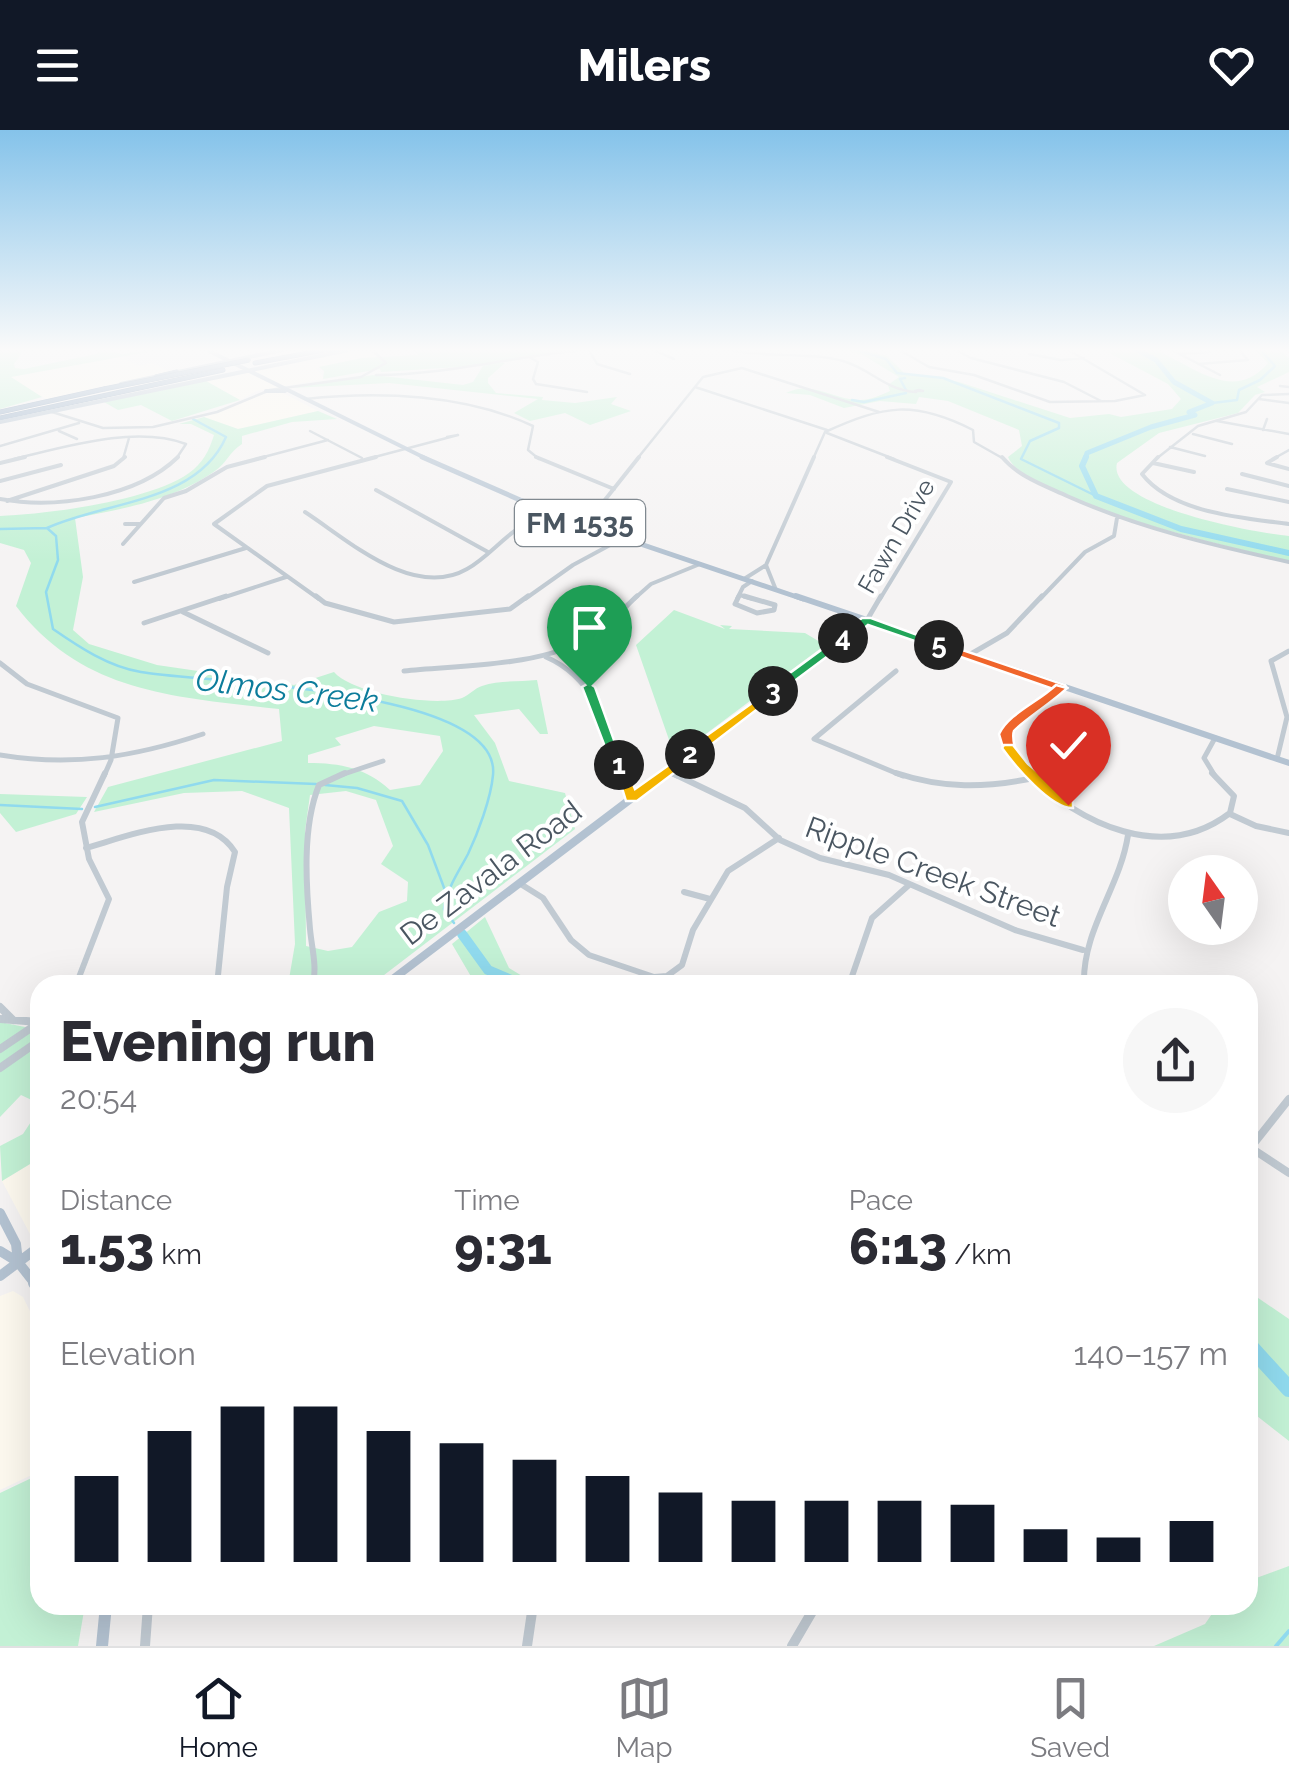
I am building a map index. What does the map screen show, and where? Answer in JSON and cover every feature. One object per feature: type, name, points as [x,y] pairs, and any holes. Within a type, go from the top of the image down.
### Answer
[{"type":"main road","name":"FM 1535","points":[[345,419],[552,514],[1289,763]]},
{"type":"main road","name":"De Zavala Road","points":[[398,975],[866,620]]},
{"type":"main road","points":[[0,1213],[16,1244],[18,1262]]},
{"type":"main road","points":[[0,1251],[18,1262],[30,1277]]},
{"type":"main road","points":[[0,1276],[30,1253]]},
{"type":"main road","points":[[102,1646],[105,1615]]},
{"type":"street","points":[[77,419],[83,423]]},
{"type":"street","points":[[0,446],[83,423],[134,428],[189,419]]},
{"type":"street","points":[[519,419],[532,426],[534,436],[528,450],[538,459],[614,489]]},
{"type":"street","points":[[585,525],[670,419]]},
{"type":"street","name":"Fawn Drive","points":[[790,419],[951,482],[866,620]]},
{"type":"street","points":[[744,579],[766,564],[827,431],[861,419]]},
{"type":"street","points":[[953,419],[971,429],[974,442],[1001,456],[1015,472],[1118,518],[1182,539],[1289,562]]},
{"type":"street","points":[[1220,419],[1198,426],[1169,447],[1144,471],[1143,479],[1164,494],[1239,516],[1289,524]]},
{"type":"street","points":[[1263,430],[1268,419]]},
{"type":"street","points":[[1215,420],[1289,434]]},
{"type":"street","points":[[30,438],[65,432],[72,427]]},
{"type":"street","points":[[3,500],[114,466],[125,458],[125,428]]},
{"type":"street","points":[[126,440],[134,428]]},
{"type":"street","points":[[58,430],[77,438]]},
{"type":"street","points":[[310,430],[363,459]]},
{"type":"street","points":[[1192,434],[1232,444]]},
{"type":"street","points":[[447,436],[267,486],[216,520],[217,527],[331,606],[394,622],[510,609],[573,564],[624,538]]},
{"type":"street","points":[[0,463],[126,440],[168,437],[186,444],[171,467],[137,481],[55,503],[3,500]]},
{"type":"street","points":[[123,544],[164,498],[227,467],[328,440]]},
{"type":"street","points":[[1169,447],[1205,456]]},
{"type":"street","points":[[1289,450],[1267,463],[1289,469]]},
{"type":"street","points":[[1152,463],[1194,472]]},
{"type":"street","points":[[0,482],[61,465]]},
{"type":"street","points":[[1242,474],[1289,486]]},
{"type":"street","points":[[1227,489],[1289,502]]},
{"type":"street","points":[[376,490],[455,538],[490,553]]},
{"type":"street","points":[[305,512],[414,576],[451,576],[490,553],[512,533],[552,514]]},
{"type":"street","points":[[969,655],[1007,633],[1085,552],[1114,536],[1118,518]]},
{"type":"street","points":[[125,524],[141,524]]},
{"type":"street","points":[[134,582],[247,548]]},
{"type":"street","points":[[404,672],[540,656],[586,640],[651,584],[700,564]]},
{"type":"street","points":[[766,564],[776,590]]},
{"type":"street","points":[[144,623],[288,576]]},
{"type":"street","points":[[741,593],[768,600],[775,608],[764,613],[735,604],[741,593],[754,582]]},
{"type":"street","points":[[182,611],[201,626],[252,643],[268,653]]},
{"type":"street","points":[[1277,759],[1288,717],[1272,661],[1289,651]]},
{"type":"street","points":[[540,656],[568,664],[589,687],[632,798]]},
{"type":"street","points":[[0,663],[27,684],[118,718],[111,760],[82,817],[86,848],[109,899],[80,975]]},
{"type":"street","points":[[896,671],[814,739],[947,789],[983,790],[1034,778]]},
{"type":"street","points":[[1062,686],[1041,707],[1017,717],[1006,730],[1008,746],[1034,778],[1080,814],[1128,835],[1156,838],[1186,833],[1230,814],[1235,807],[1234,796],[1205,763],[1206,750],[1215,738]]},
{"type":"street","points":[[0,755],[63,765],[111,760],[204,734]]},
{"type":"street","points":[[315,975],[317,964],[310,953],[308,935],[312,914],[308,898],[308,828],[315,793],[326,779],[360,772],[384,761]]},
{"type":"street","name":"Ripple Creek Street","points":[[667,771],[745,808],[779,838],[820,858],[882,872],[1016,930],[1083,950]]},
{"type":"street","points":[[1230,814],[1256,826],[1289,832]]},
{"type":"street","points":[[86,848],[186,826],[205,828],[228,838],[236,852],[227,887],[219,975]]},
{"type":"street","points":[[1084,975],[1083,950],[1125,857],[1128,835]]},
{"type":"street","points":[[668,975],[682,965],[694,930],[734,864],[779,838]]},
{"type":"street","points":[[519,883],[546,901],[565,932],[582,950],[611,965],[650,975]]},
{"type":"street","points":[[852,975],[872,914],[884,900],[910,884]]},
{"type":"street","points":[[684,892],[710,899]]},
{"type":"street","points":[[0,1006],[14,1020]]},
{"type":"street","points":[[0,1020],[30,1021]]},
{"type":"street","points":[[17,1058],[2,1048],[30,1029]]},
{"type":"street","points":[[0,1068],[30,1048]]},
{"type":"street","points":[[1258,1135],[1289,1099]]},
{"type":"street","points":[[1258,1152],[1289,1173]]},
{"type":"street","points":[[145,1646],[147,1615]]},
{"type":"street","points":[[527,1646],[532,1615]]},
{"type":"street","points":[[792,1646],[810,1615]]},
{"type":"shaded area","points":[[209,419],[284,419],[238,429]]},
{"type":"shaded area","points":[[30,1164],[30,1234],[2,1181]]},
{"type":"shaded area","points":[[13,1291],[23,1297],[30,1311],[30,1476],[0,1490],[0,1296]]},
{"type":"green space","points":[[209,419],[238,429],[284,419],[337,419],[292,422],[242,436],[242,444],[219,468],[183,489],[130,507],[75,518],[83,577],[73,630],[89,644],[157,665],[294,685],[334,672],[358,687],[415,700],[450,700],[489,684],[537,680],[548,734],[540,734],[519,709],[474,715],[495,743],[509,781],[565,793],[575,829],[384,975],[290,975],[295,944],[289,808],[242,791],[184,793],[94,812],[108,787],[282,741],[279,709],[169,694],[102,674],[71,658],[42,635],[16,606],[31,563],[24,550],[0,543],[0,516],[71,509],[172,483],[198,465],[214,435],[191,424],[179,424]],"holes":[[[374,726],[440,736],[443,751],[420,785],[390,790],[372,776],[352,768],[308,763],[308,755],[341,745],[335,738]],[[346,791],[376,800],[393,846],[381,864],[408,882],[407,901],[379,912],[352,947],[328,951],[306,946],[305,831],[310,795]]]},
{"type":"green space","points":[[577,419],[608,419],[590,425]]},
{"type":"green space","points":[[991,419],[1215,419],[1159,433],[1117,463],[1120,478],[1135,492],[1186,514],[1289,536],[1289,561],[1136,521],[1053,491],[1023,474],[1008,457],[1022,446],[1019,430]]},
{"type":"green space","points":[[674,610],[725,629],[720,625],[732,626],[729,629],[805,633],[825,645],[675,757],[636,645]]},
{"type":"green space","points":[[0,794],[87,797],[76,814],[16,832],[0,813]]},
{"type":"green space","points":[[485,917],[509,968],[521,975],[470,975],[452,944]]},
{"type":"green space","points":[[0,1022],[30,1028],[30,1099],[21,1095],[0,1117]]},
{"type":"green space","points":[[30,1123],[30,1164],[2,1181],[0,1146],[23,1134]]},
{"type":"green space","points":[[1258,1298],[1289,1319],[1289,1441],[1258,1417]]},
{"type":"green space","points":[[30,1479],[30,1615],[83,1615],[78,1646],[0,1646],[0,1493]]},
{"type":"green space","points":[[1289,1566],[1289,1646],[1154,1646],[1205,1624],[1211,1615],[1258,1615],[1258,1577]]},
{"type":"waterway","points":[[47,528],[148,497],[194,475],[212,459],[226,437],[193,419]]},
{"type":"waterway","points":[[1048,419],[1059,423],[1059,428],[1030,441],[1021,459],[1096,496]]},
{"type":"waterway","points":[[1085,459],[1087,453],[1181,419]]},
{"type":"waterway","points":[[1086,457],[1082,466],[1096,496],[1181,529],[1289,553]]},
{"type":"waterway","name":"Olmos Creek","points":[[0,529],[47,528]]},
{"type":"waterway","name":"Olmos Creek","points":[[47,528],[56,536],[58,560],[46,592],[53,629],[106,661],[141,672],[281,686],[401,707],[450,723],[483,746],[493,775],[492,784],[476,836],[445,901],[444,909],[454,923]]},
{"type":"waterway","points":[[95,807],[214,780],[316,784]]},
{"type":"waterway","points":[[325,785],[357,788],[402,801],[428,845],[446,893]]},
{"type":"waterway","points":[[0,805],[82,809]]},
{"type":"waterway","name":"Olmos Creek","points":[[462,934],[488,970],[500,975]]},
{"type":"waterway","name":"Olmos Creek","points":[[1258,1355],[1289,1389]]},
{"type":"waterway","points":[[1276,1646],[1289,1631]]},
{"type":"route","points":[[589,687],[632,798],[866,620],[1062,686],[1041,707],[1014,720],[1008,726],[1006,738],[1023,768],[1068,805]]}]
